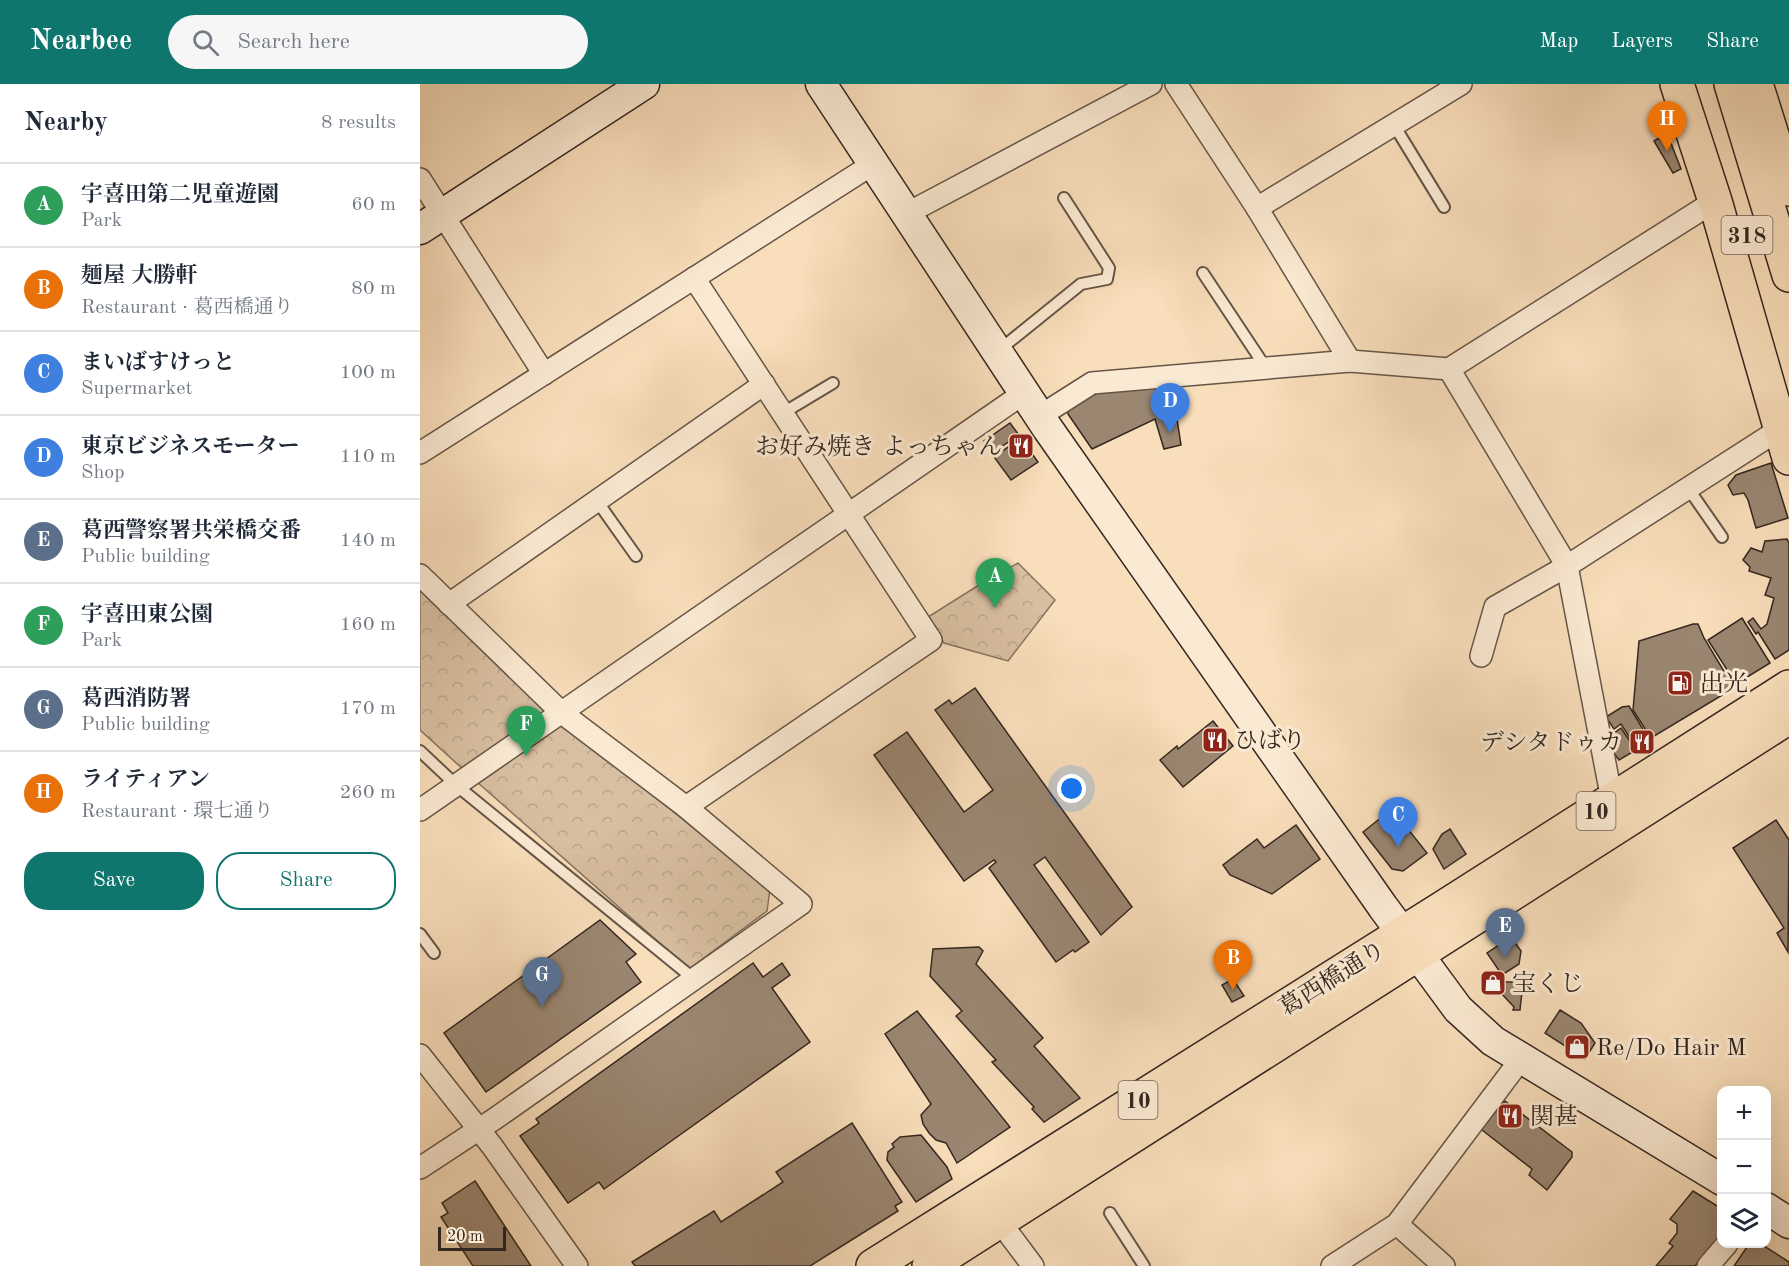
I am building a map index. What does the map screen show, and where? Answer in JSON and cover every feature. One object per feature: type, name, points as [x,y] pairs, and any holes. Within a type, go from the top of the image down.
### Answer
[{"type":"main road","name":"318","points":[[1756,84],[1784,154],[1789,189]]},
{"type":"main road","name":"318","points":[[1704,86],[1789,275]]},
{"type":"main road","name":"318","points":[[1704,86],[1789,376]]},
{"type":"main road","points":[[1704,86],[1715,201],[1785,443]]},
{"type":"main road","name":"葛西橋通り","points":[[929,1266],[999,1222],[1411,944],[1612,800],[1789,687]]},
{"type":"main road","name":"葛西橋通り","points":[[873,1266],[1789,717]]},
{"type":"street","points":[[431,222],[644,84]]},
{"type":"street","points":[[821,84],[1032,404],[1458,1009],[1492,1041],[1717,1177]]},
{"type":"street","points":[[906,214],[1151,84]]},
{"type":"street","points":[[1176,84],[1257,208],[1350,362]]},
{"type":"street","points":[[1257,208],[1461,84]]},
{"type":"street","points":[[420,453],[873,164]]},
{"type":"street","points":[[420,179],[431,222],[544,374]]},
{"type":"street","points":[[420,810],[848,513],[1032,404],[1092,382],[1350,362],[1449,369],[1715,201]]},
{"type":"street","points":[[686,807],[931,640],[694,278]]},
{"type":"street","points":[[1449,369],[1566,566],[1612,800]]},
{"type":"street","points":[[449,604],[764,384]]},
{"type":"street","points":[[1481,656],[1495,607],[1566,566],[1688,488],[1785,443]]},
{"type":"street","points":[[420,575],[562,713],[686,807],[801,904],[420,1168]]},
{"type":"street","points":[[420,1055],[479,1129],[578,1266]]},
{"type":"street","points":[[1332,1266],[1397,1224],[1521,1059]]},
{"type":"street","points":[[1771,1211],[1789,1223]]},
{"type":"street","points":[[999,1222],[1033,1266]]},
{"type":"street","points":[[1397,1224],[1444,1266]]},
{"type":"street","points":[[1708,1266],[1724,1248]]},
{"type":"lane","points":[[1394,125],[1444,207]]},
{"type":"lane","points":[[998,351],[1081,284],[1107,279],[1109,268],[1064,198]]},
{"type":"lane","points":[[1203,273],[1266,368]]},
{"type":"lane","points":[[783,413],[833,383]]},
{"type":"lane","points":[[1688,488],[1722,537]]},
{"type":"lane","points":[[597,501],[636,556]]},
{"type":"lane","points":[[420,751],[456,784],[694,979]]},
{"type":"lane","points":[[420,934],[434,953]]},
{"type":"lane","points":[[1110,1213],[1144,1266]]},
{"type":"green space","points":[[1018,563],[1055,600],[1008,661],[944,643],[928,617]]},
{"type":"green space","points":[[420,589],[550,713],[770,889],[767,911],[689,969],[420,730]]},
{"type":"building","points":[[1667,133],[1681,169],[1673,173],[1654,141]]},
{"type":"building","points":[[1171,381],[1181,445],[1164,449],[1155,419],[1092,449],[1068,414],[1068,408],[1098,389]]},
{"type":"building","points":[[1010,423],[1019,435],[992,453],[984,441]]},
{"type":"building","points":[[1021,438],[1038,462],[1011,480],[994,457]]},
{"type":"building","points":[[1771,463],[1788,518],[1756,528],[1744,493],[1733,495],[1728,485],[1736,475]]},
{"type":"building","points":[[1787,539],[1789,543],[1789,650],[1775,659],[1758,632],[1756,634],[1748,622],[1753,618],[1761,629],[1767,624],[1774,598],[1765,595],[1771,578],[1749,571],[1750,567],[1743,560],[1751,548],[1762,552],[1765,541]]},
{"type":"building","points":[[1742,618],[1770,663],[1736,684],[1708,640]]},
{"type":"building","points":[[1698,624],[1734,688],[1651,738],[1633,710],[1639,641]]},
{"type":"building","points":[[975,688],[1132,907],[1101,935],[1045,857],[1034,865],[1089,942],[1056,962],[989,868],[996,862],[994,860],[964,881],[874,755],[907,732],[964,812],[993,790],[935,710],[949,700],[952,704]]},
{"type":"building","points":[[1629,706],[1650,741],[1637,749],[1621,724],[1614,729],[1606,717],[1622,707]]},
{"type":"building","points":[[1213,721],[1233,746],[1183,787],[1160,760],[1177,746],[1178,749]]},
{"type":"building","points":[[1621,728],[1636,750],[1619,760],[1613,752],[1611,735]]},
{"type":"building","points":[[1392,809],[1427,853],[1403,871],[1392,869],[1363,832]]},
{"type":"building","points":[[1776,820],[1789,840],[1788,952],[1777,933],[1784,928],[1733,848]]},
{"type":"building","points":[[1296,825],[1320,859],[1272,894],[1230,875],[1223,865],[1257,839],[1264,848]]},
{"type":"building","points":[[1450,829],[1466,854],[1444,869],[1433,849],[1442,834]]},
{"type":"building","points":[[600,920],[636,954],[626,962],[641,982],[486,1092],[444,1033]]},
{"type":"building","points":[[1511,937],[1521,951],[1519,964],[1502,975],[1487,953]]},
{"type":"building","points":[[979,947],[983,951],[976,964],[1043,1038],[1034,1046],[1080,1098],[1044,1122],[1032,1109],[1034,1107],[992,1062],[996,1060],[956,1016],[962,1011],[930,976],[933,949]]},
{"type":"building","points":[[753,963],[763,977],[782,963],[790,975],[772,988],[810,1042],[604,1189],[599,1182],[568,1203],[520,1136],[539,1123],[536,1119]]},
{"type":"building","points":[[1491,978],[1500,979],[1496,990],[1487,981]]},
{"type":"building","points":[[1233,979],[1244,996],[1232,1002],[1222,985]]},
{"type":"building","points":[[1502,982],[1523,982],[1520,1010],[1513,1010],[1514,1007],[1500,992]]},
{"type":"building","points":[[1560,1010],[1581,1023],[1595,1043],[1585,1059],[1545,1033]]},
{"type":"building","points":[[917,1011],[1010,1127],[957,1163],[946,1143],[936,1140],[923,1124],[921,1115],[931,1104],[885,1034]]},
{"type":"building","points":[[1505,1101],[1572,1152],[1572,1157],[1547,1190],[1529,1175],[1532,1169],[1482,1130]]},
{"type":"building","points":[[852,1123],[902,1202],[895,1206],[898,1211],[810,1266],[635,1266],[632,1262],[714,1211],[721,1222],[783,1182],[776,1172]]},
{"type":"building","points":[[921,1135],[947,1167],[952,1179],[916,1202],[887,1160],[888,1152],[894,1147],[892,1144],[900,1137]]},
{"type":"building","points":[[475,1181],[531,1266],[473,1266],[441,1217],[448,1213],[442,1203]]},
{"type":"building","points":[[1693,1191],[1717,1206],[1717,1240],[1695,1266],[1656,1266],[1673,1246],[1669,1243],[1677,1233],[1677,1224],[1670,1219]]},
{"type":"building","points":[[1746,1248],[1767,1248],[1789,1262],[1789,1266],[1734,1266]]},
{"type":"place","name":"ライティアン","points":[[1667,151]]},
{"type":"place","name":"東京ビジネスモーター","points":[[1170,433]]},
{"type":"place","name":"お好み焼き よっちゃん","points":[[1021,446]]},
{"type":"place","name":"宇喜田第二児童遊園","points":[[995,608]]},
{"type":"place","name":"出光","points":[[1680,683]]},
{"type":"place","name":"ひばり","points":[[1215,740]]},
{"type":"place","name":"デシタドゥカ","points":[[1642,742]]},
{"type":"place","name":"宇喜田東公園","points":[[526,756]]},
{"type":"place","name":"まいばすけっと","points":[[1398,847]]},
{"type":"place","name":"葛西警察署共栄橋交番","points":[[1505,958]]},
{"type":"place","name":"宝くじ","points":[[1493,983]]},
{"type":"place","name":"麺屋 大勝軒","points":[[1233,990]]},
{"type":"place","name":"葛西消防署","points":[[542,1007]]},
{"type":"place","name":"Re/Do Hair M","points":[[1577,1047]]},
{"type":"place","name":"関甚","points":[[1510,1116]]}]
